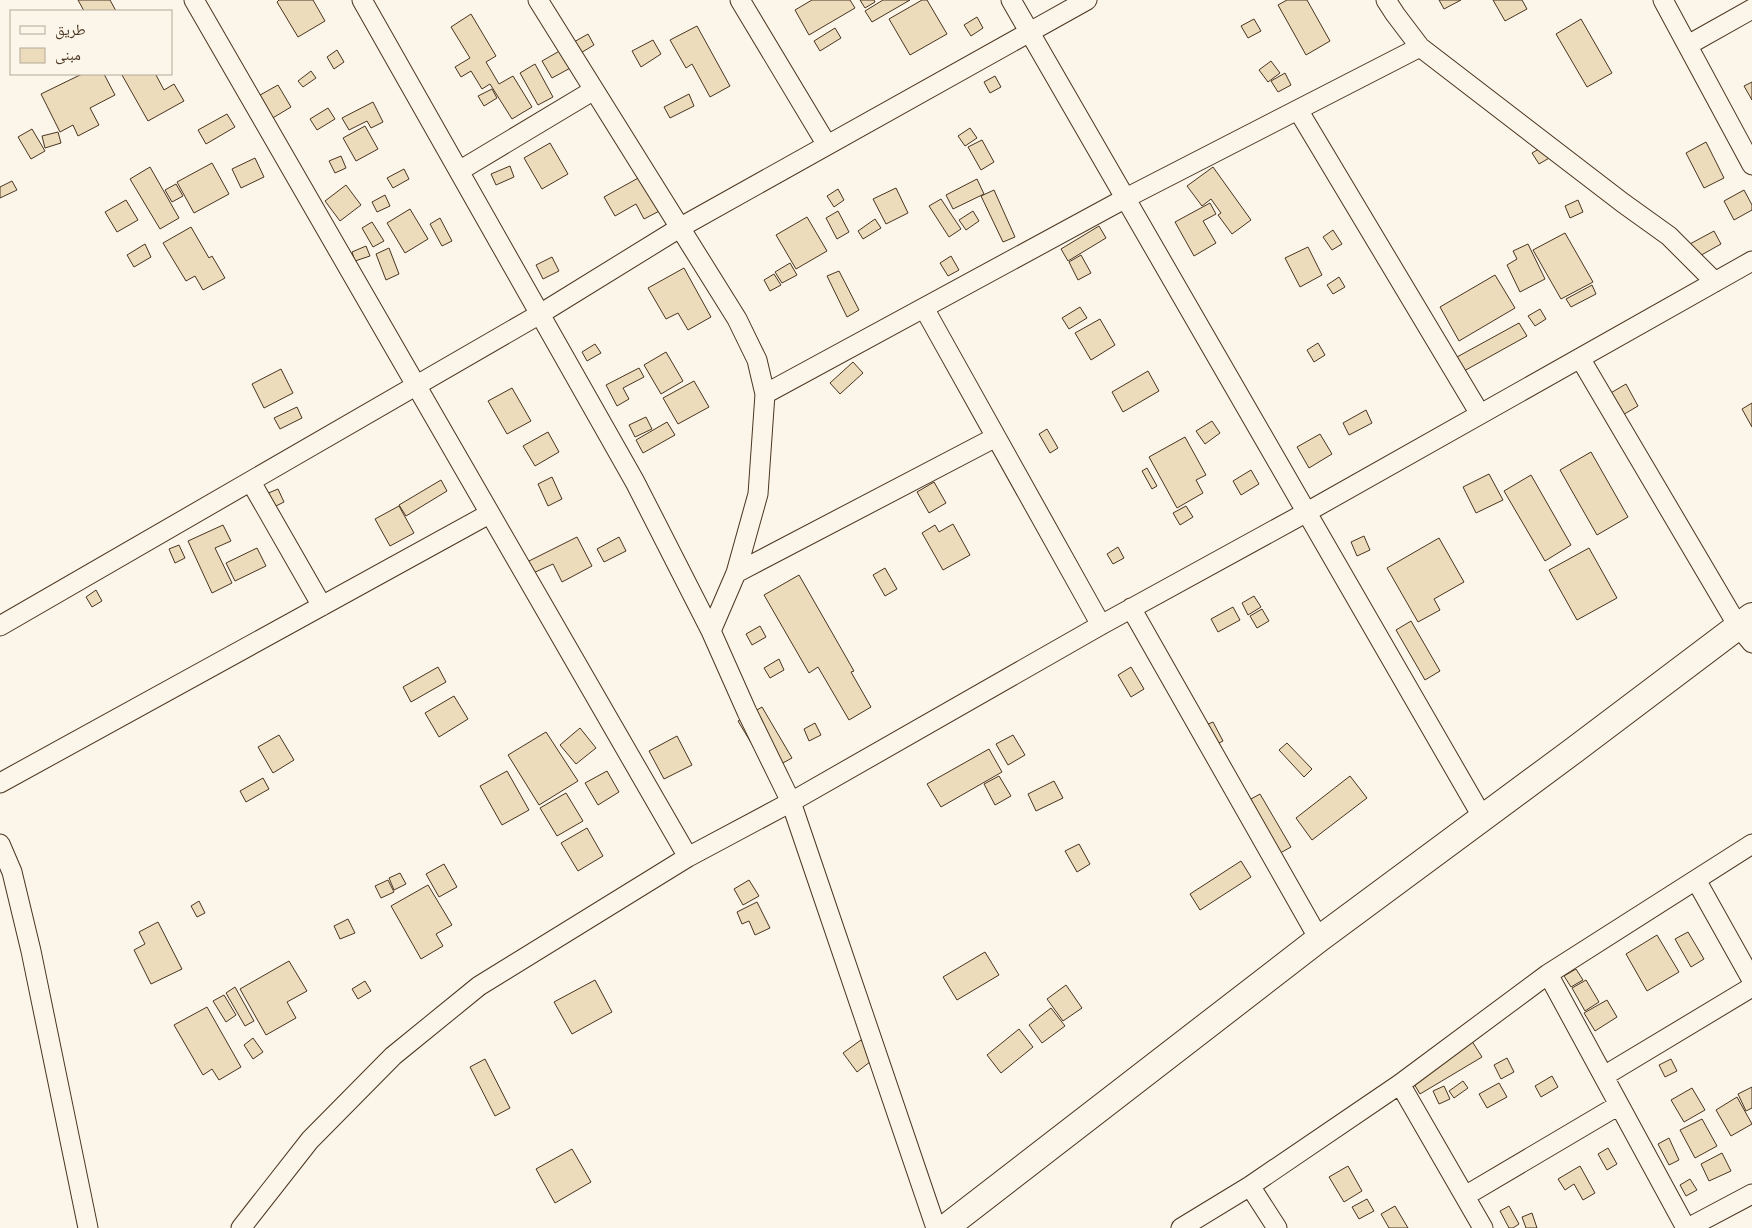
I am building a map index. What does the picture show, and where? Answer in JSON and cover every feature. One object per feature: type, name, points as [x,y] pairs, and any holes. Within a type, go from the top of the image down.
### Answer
[{"type":"main road","points":[[945,1228],[1319,939],[1747,628]]},
{"type":"street","points":[[194,0],[688,857]]},
{"type":"street","points":[[362,0],[635,482],[711,631],[791,802],[936,1228]]},
{"type":"street","points":[[740,0],[827,145]]},
{"type":"street","points":[[1012,0],[1483,818]]},
{"type":"street","points":[[0,626],[540,314],[681,227],[1087,0]]},
{"type":"street","points":[[1386,0],[1394,14],[1420,47],[1623,203],[1669,236],[1715,282]]},
{"type":"street","points":[[1663,0],[1752,165]]},
{"type":"street","points":[[544,2],[594,90],[737,319],[757,360],[765,394],[758,494],[736,573],[711,631]]},
{"type":"street","points":[[1688,45],[1752,9]]},
{"type":"street","points":[[765,394],[1126,198],[1420,47]]},
{"type":"street","points":[[459,171],[594,90]]},
{"type":"street","points":[[1298,110],[1480,414]]},
{"type":"street","points":[[241,1228],[310,1140],[393,1056],[479,986],[688,857],[791,802],[1101,624],[1307,512],[1752,261]]},
{"type":"street","points":[[924,308],[1101,624]]},
{"type":"street","points":[[1580,358],[1747,628]]},
{"type":"street","points":[[736,573],[996,437]]},
{"type":"street","points":[[250,482],[322,606]]},
{"type":"street","points":[[0,783],[489,514]]},
{"type":"street","points":[[1131,608],[1319,939]]},
{"type":"street","points":[[0,844],[12,872],[31,951],[88,1228]]},
{"type":"street","points":[[1181,1228],[1250,1186],[1400,1084],[1548,974],[1752,844]]},
{"type":"street","points":[[1696,880],[1752,980]]},
{"type":"street","points":[[1548,974],[1687,1228],[1752,1194]]},
{"type":"street","points":[[1604,1076],[1752,987]]},
{"type":"street","points":[[1400,1084],[1483,1228]]},
{"type":"street","points":[[1465,1196],[1619,1105]]},
{"type":"street","points":[[1250,1186],[1277,1228]]},
{"type":"building","points":[[78,0],[110,0],[115,10],[83,10]]},
{"type":"building","points":[[279,0],[313,0],[325,21],[298,37],[277,2]]},
{"type":"building","points":[[812,0],[850,0],[855,8],[809,35],[795,10]]},
{"type":"building","points":[[860,0],[874,0],[875,2],[865,8]]},
{"type":"building","points":[[883,0],[910,0],[872,22],[865,11]]},
{"type":"building","points":[[922,0],[927,0],[947,34],[910,55],[889,19]]},
{"type":"building","points":[[1287,0],[1307,0],[1330,41],[1306,55],[1278,5]]},
{"type":"building","points":[[1439,0],[1461,0],[1444,9]]},
{"type":"building","points":[[1493,0],[1522,0],[1527,9],[1505,21]]},
{"type":"building","points":[[471,14],[496,56],[486,62],[499,84],[513,76],[532,107],[512,119],[490,84],[482,89],[471,71],[461,77],[455,67],[470,58],[451,27]]},
{"type":"building","points":[[977,17],[983,28],[971,36],[964,25]]},
{"type":"building","points":[[1254,19],[1261,31],[1248,38],[1241,26]]},
{"type":"building","points":[[1581,19],[1612,73],[1587,87],[1556,34]]},
{"type":"building","points":[[697,26],[730,86],[710,97],[692,64],[686,68],[670,40]]},
{"type":"building","points":[[835,28],[841,38],[820,51],[814,41]]},
{"type":"building","points":[[588,34],[594,45],[574,57],[567,46]]},
{"type":"building","points":[[653,40],[661,54],[641,67],[632,51]]},
{"type":"building","points":[[563,49],[574,66],[552,78],[542,61]]},
{"type":"building","points":[[337,50],[344,62],[334,69],[327,57]]},
{"type":"building","points":[[1271,61],[1280,73],[1268,82],[1259,70]]},
{"type":"building","points":[[535,64],[553,97],[538,105],[520,73]]},
{"type":"building","points":[[311,71],[316,78],[303,87],[298,81]]},
{"type":"building","points":[[1285,73],[1291,85],[1278,92],[1271,81]]},
{"type":"building","points":[[80,75],[105,75],[115,95],[90,108],[99,125],[78,136],[73,125],[60,132],[41,94]]},
{"type":"building","points":[[122,75],[156,75],[164,90],[174,84],[184,101],[148,121]]},
{"type":"building","points":[[995,76],[1001,87],[990,93],[984,82]]},
{"type":"building","points":[[1752,82],[1752,100],[1744,86]]},
{"type":"building","points":[[278,85],[291,107],[266,122],[253,99]]},
{"type":"building","points":[[492,89],[497,98],[484,106],[478,96]]},
{"type":"building","points":[[689,94],[694,106],[670,118],[664,107]]},
{"type":"building","points":[[373,102],[383,122],[371,128],[367,121],[349,130],[342,118]]},
{"type":"building","points":[[328,108],[335,119],[317,130],[310,119]]},
{"type":"building","points":[[227,114],[235,127],[206,144],[198,130]]},
{"type":"building","points":[[365,126],[378,149],[356,161],[343,138]]},
{"type":"building","points":[[970,128],[977,138],[965,146],[958,136]]},
{"type":"building","points":[[32,129],[45,151],[31,159],[18,137]]},
{"type":"building","points":[[58,132],[61,143],[45,148],[42,136]]},
{"type":"building","points":[[982,140],[994,162],[981,170],[968,147]]},
{"type":"building","points":[[1706,142],[1724,178],[1704,188],[1686,153]]},
{"type":"building","points":[[550,143],[568,174],[542,189],[524,158]]},
{"type":"building","points":[[1544,146],[1551,157],[1539,164],[1532,153]]},
{"type":"building","points":[[341,156],[346,168],[335,173],[329,161]]},
{"type":"building","points":[[255,158],[264,177],[241,188],[232,169]]},
{"type":"building","points":[[212,163],[229,194],[194,213],[177,182]]},
{"type":"building","points":[[510,166],[514,177],[496,185],[491,174]]},
{"type":"building","points":[[150,167],[179,218],[160,229],[130,179]]},
{"type":"building","points":[[1213,167],[1251,220],[1232,234],[1218,215],[1221,213],[1211,199],[1202,206],[1187,186]]},
{"type":"building","points":[[404,169],[409,179],[393,188],[387,178]]},
{"type":"building","points":[[649,172],[669,206],[644,219],[636,204],[615,216],[604,197]]},
{"type":"building","points":[[977,179],[984,194],[953,209],[946,195]]},
{"type":"building","points":[[12,181],[17,190],[0,198],[0,187]]},
{"type":"building","points":[[176,184],[183,196],[172,202],[165,190]]},
{"type":"building","points":[[346,185],[361,205],[340,221],[325,201]]},
{"type":"building","points":[[896,188],[908,213],[886,224],[873,199]]},
{"type":"building","points":[[838,189],[844,200],[834,207],[827,196]]},
{"type":"building","points":[[994,190],[1015,237],[1003,242],[981,196]]},
{"type":"building","points":[[1744,190],[1752,205],[1752,210],[1734,220],[1724,201]]},
{"type":"building","points":[[385,195],[390,206],[377,212],[372,202]]},
{"type":"building","points":[[941,199],[961,229],[949,237],[929,206]]},
{"type":"building","points":[[126,200],[138,220],[117,232],[105,212]]},
{"type":"building","points":[[1578,200],[1583,212],[1570,218],[1565,206]]},
{"type":"building","points":[[1210,203],[1216,214],[1203,221],[1216,243],[1194,256],[1175,222]]},
{"type":"building","points":[[410,209],[428,239],[405,253],[387,223]]},
{"type":"building","points":[[838,211],[849,232],[837,239],[826,218]]},
{"type":"building","points":[[973,211],[979,221],[966,230],[959,220]]},
{"type":"building","points":[[807,217],[827,251],[796,269],[776,235]]},
{"type":"building","points":[[440,218],[452,241],[442,246],[430,224]]},
{"type":"building","points":[[875,219],[881,228],[863,239],[858,231]]},
{"type":"building","points":[[372,222],[384,241],[373,247],[362,228]]},
{"type":"building","points":[[1099,226],[1106,238],[1068,261],[1061,249]]},
{"type":"building","points":[[191,227],[209,258],[212,256],[225,278],[203,290],[195,276],[186,281],[163,243]]},
{"type":"building","points":[[1333,230],[1342,244],[1332,250],[1323,237]]},
{"type":"building","points":[[1714,231],[1721,244],[1696,258],[1688,245]]},
{"type":"building","points":[[1565,233],[1593,282],[1561,299],[1533,250]]},
{"type":"building","points":[[145,244],[151,257],[134,267],[127,255]]},
{"type":"building","points":[[1528,244],[1545,279],[1520,292],[1507,265],[1517,259],[1513,251]]},
{"type":"building","points":[[366,246],[370,256],[355,261],[352,252]]},
{"type":"building","points":[[1308,247],[1322,275],[1300,287],[1285,258]]},
{"type":"building","points":[[389,248],[399,274],[386,280],[376,254]]},
{"type":"building","points":[[1081,255],[1091,273],[1078,280],[1069,262]]},
{"type":"building","points":[[951,256],[959,270],[948,276],[940,263]]},
{"type":"building","points":[[552,257],[559,271],[543,279],[536,265]]},
{"type":"building","points":[[790,263],[797,275],[782,283],[775,272]]},
{"type":"building","points":[[684,268],[711,317],[688,330],[678,313],[666,319],[648,288]]},
{"type":"building","points":[[839,271],[859,310],[847,317],[827,276]]},
{"type":"building","points":[[774,274],[781,285],[770,291],[764,280]]},
{"type":"building","points":[[1495,275],[1515,308],[1459,341],[1440,307]]},
{"type":"building","points":[[1339,277],[1345,287],[1333,294],[1327,285]]},
{"type":"building","points":[[1592,285],[1596,294],[1571,307],[1566,299]]},
{"type":"building","points":[[1080,307],[1087,318],[1069,329],[1062,318]]},
{"type":"building","points":[[1540,309],[1546,319],[1535,326],[1528,316]]},
{"type":"building","points":[[1100,319],[1115,345],[1091,360],[1075,333]]},
{"type":"building","points":[[1519,323],[1527,336],[1464,371],[1457,357]]},
{"type":"building","points":[[1318,343],[1325,355],[1314,362],[1307,350]]},
{"type":"building","points":[[595,344],[601,353],[587,361],[582,352]]},
{"type":"building","points":[[666,352],[683,381],[661,394],[644,365]]},
{"type":"building","points":[[853,362],[863,373],[840,394],[830,383]]},
{"type":"building","points":[[639,368],[644,377],[623,388],[629,399],[617,406],[606,385]]},
{"type":"building","points":[[281,369],[293,393],[264,408],[252,384]]},
{"type":"building","points":[[1148,371],[1159,391],[1123,412],[1112,392]]},
{"type":"building","points":[[694,381],[709,407],[678,424],[663,398]]},
{"type":"building","points":[[1626,384],[1638,406],[1621,416],[1609,394]]},
{"type":"building","points":[[512,388],[531,421],[507,434],[488,401]]},
{"type":"building","points":[[1752,403],[1752,427],[1742,409]]},
{"type":"building","points":[[297,407],[302,418],[280,429],[274,418]]},
{"type":"building","points":[[1366,410],[1372,423],[1349,435],[1343,423]]},
{"type":"building","points":[[646,417],[652,429],[635,437],[629,425]]},
{"type":"building","points":[[1212,421],[1220,433],[1205,444],[1196,431]]},
{"type":"building","points":[[667,422],[675,435],[643,453],[636,440]]},
{"type":"building","points":[[1047,429],[1058,448],[1050,453],[1039,434]]},
{"type":"building","points":[[548,432],[559,452],[535,466],[523,446]]},
{"type":"building","points":[[1320,434],[1332,454],[1309,468],[1297,447]]},
{"type":"building","points":[[1185,437],[1206,475],[1196,480],[1203,493],[1177,508],[1149,457]]},
{"type":"building","points":[[1591,452],[1628,517],[1597,535],[1560,470]]},
{"type":"building","points":[[1147,468],[1157,486],[1152,489],[1142,471]]},
{"type":"building","points":[[1251,470],[1259,484],[1241,495],[1233,481]]},
{"type":"building","points":[[1489,474],[1503,500],[1476,513],[1463,487]]},
{"type":"building","points":[[1531,475],[1571,545],[1545,561],[1504,491]]},
{"type":"building","points":[[552,477],[562,499],[548,506],[538,484]]},
{"type":"building","points":[[441,480],[447,491],[406,516],[399,505]]},
{"type":"building","points":[[934,482],[946,503],[929,513],[917,492]]},
{"type":"building","points":[[278,489],[284,502],[272,508],[266,494]]},
{"type":"building","points":[[399,506],[414,533],[390,546],[375,519]]},
{"type":"building","points":[[1186,506],[1193,517],[1180,525],[1173,513]]},
{"type":"building","points":[[953,524],[970,555],[943,570],[922,533],[935,525],[939,532]]},
{"type":"building","points":[[223,525],[231,541],[215,548],[232,583],[212,593],[188,541]]},
{"type":"building","points":[[1364,536],[1370,550],[1357,556],[1351,542]]},
{"type":"building","points":[[577,537],[592,566],[562,582],[553,564],[531,574],[525,563]]},
{"type":"building","points":[[619,537],[626,551],[604,562],[597,549]]},
{"type":"building","points":[[1439,538],[1464,582],[1434,599],[1440,610],[1418,622],[1387,568]]},
{"type":"building","points":[[179,545],[185,558],[175,563],[169,549]]},
{"type":"building","points":[[1118,547],[1124,558],[1113,564],[1107,554]]},
{"type":"building","points":[[257,548],[266,566],[235,581],[226,563]]},
{"type":"building","points":[[1589,548],[1617,598],[1577,620],[1549,570]]},
{"type":"building","points":[[885,568],[897,589],[885,596],[873,575]]},
{"type":"building","points":[[799,575],[854,671],[851,672],[871,707],[849,720],[818,667],[809,673],[764,595]]},
{"type":"building","points":[[96,590],[102,601],[92,607],[86,597]]},
{"type":"building","points":[[1254,596],[1261,607],[1248,615],[1242,603]]},
{"type":"building","points":[[1233,607],[1240,620],[1218,632],[1211,619]]},
{"type":"building","points":[[1262,609],[1269,621],[1257,628],[1250,616]]},
{"type":"building","points":[[1411,621],[1440,671],[1425,680],[1396,630]]},
{"type":"building","points":[[760,626],[766,637],[752,645],[746,634]]},
{"type":"building","points":[[779,659],[784,670],[770,678],[764,668]]},
{"type":"building","points":[[438,667],[446,682],[411,702],[403,687]]},
{"type":"building","points":[[1131,667],[1144,689],[1131,697],[1118,675]]},
{"type":"building","points":[[454,696],[468,719],[439,737],[425,713]]},
{"type":"building","points":[[762,707],[792,758],[768,771],[738,721]]},
{"type":"building","points":[[1213,722],[1223,741],[1211,747],[1201,727]]},
{"type":"building","points":[[815,723],[821,735],[809,741],[804,729]]},
{"type":"building","points":[[580,728],[596,748],[576,764],[560,745]]},
{"type":"building","points":[[546,732],[578,781],[539,805],[508,755]]},
{"type":"building","points":[[279,735],[294,760],[273,773],[258,747]]},
{"type":"building","points":[[1013,735],[1025,755],[1008,765],[996,744]]},
{"type":"building","points":[[677,736],[692,765],[664,779],[649,751]]},
{"type":"building","points":[[1287,743],[1312,769],[1304,777],[1279,750]]},
{"type":"building","points":[[989,749],[1002,772],[941,807],[927,784]]},
{"type":"building","points":[[507,771],[529,810],[502,825],[480,786]]},
{"type":"building","points":[[607,771],[619,792],[598,805],[585,783]]},
{"type":"building","points":[[999,776],[1011,796],[995,805],[984,784]]},
{"type":"building","points":[[1350,776],[1367,798],[1312,840],[1296,818]]},
{"type":"building","points":[[263,778],[269,789],[246,802],[240,791]]},
{"type":"building","points":[[1054,781],[1063,798],[1036,811],[1028,794]]},
{"type":"building","points":[[566,793],[583,821],[557,836],[540,808]]},
{"type":"building","points":[[1260,794],[1291,847],[1273,857],[1242,804]]},
{"type":"building","points":[[587,828],[603,856],[578,871],[561,843]]},
{"type":"building","points":[[1079,844],[1090,864],[1077,872],[1065,851]]},
{"type":"building","points":[[1241,861],[1251,877],[1200,910],[1190,894]]},
{"type":"building","points":[[444,864],[457,887],[439,897],[426,874]]},
{"type":"building","points":[[400,873],[406,884],[394,890],[389,878]]},
{"type":"building","points":[[388,880],[394,892],[381,898],[375,886]]},
{"type":"building","points":[[749,880],[759,896],[743,905],[734,889]]},
{"type":"building","points":[[428,885],[452,925],[436,934],[443,946],[421,959],[391,906]]},
{"type":"building","points":[[199,901],[205,913],[197,917],[191,906]]},
{"type":"building","points":[[757,902],[770,928],[755,935],[749,921],[742,924],[737,912]]},
{"type":"building","points":[[348,919],[355,933],[340,939],[334,926]]},
{"type":"building","points":[[158,922],[182,969],[151,984],[134,950],[145,944],[139,932]]},
{"type":"building","points":[[1688,932],[1704,959],[1691,967],[1675,939]]},
{"type":"building","points":[[1657,935],[1679,972],[1647,991],[1626,954]]},
{"type":"building","points":[[985,952],[999,975],[957,1000],[943,977]]},
{"type":"building","points":[[289,961],[307,991],[287,1002],[296,1018],[266,1035],[240,989]]},
{"type":"building","points":[[1576,969],[1583,980],[1571,987],[1564,976]]},
{"type":"building","points":[[595,980],[612,1012],[572,1034],[554,1002]]},
{"type":"building","points":[[1586,980],[1599,1002],[1585,1011],[1572,988]]},
{"type":"building","points":[[365,981],[371,991],[358,999],[352,989]]},
{"type":"building","points":[[1066,985],[1082,1008],[1063,1021],[1047,999]]},
{"type":"building","points":[[235,987],[254,1021],[245,1026],[226,993]]},
{"type":"building","points":[[224,995],[236,1015],[226,1022],[213,1001]]},
{"type":"building","points":[[1607,1000],[1617,1017],[1595,1031],[1584,1013]]},
{"type":"building","points":[[207,1007],[241,1067],[219,1080],[212,1069],[203,1075],[174,1025]]},
{"type":"building","points":[[1051,1008],[1065,1026],[1042,1043],[1029,1025]]},
{"type":"building","points":[[1019,1029],[1033,1047],[1001,1073],[987,1055]]},
{"type":"building","points":[[1468,1035],[1482,1057],[1420,1094],[1407,1072]]},
{"type":"building","points":[[253,1038],[263,1052],[253,1059],[244,1045]]},
{"type":"building","points":[[861,1040],[875,1058],[857,1072],[843,1053]]},
{"type":"building","points":[[1507,1058],[1514,1072],[1501,1079],[1494,1065]]},
{"type":"building","points":[[485,1059],[510,1108],[495,1116],[470,1067]]},
{"type":"building","points":[[1671,1059],[1677,1071],[1665,1077],[1659,1065]]},
{"type":"building","points":[[1552,1076],[1558,1087],[1541,1097],[1535,1086]]},
{"type":"building","points":[[1463,1081],[1468,1088],[1454,1098],[1449,1091]]},
{"type":"building","points":[[1499,1083],[1507,1097],[1487,1108],[1479,1094]]},
{"type":"building","points":[[1444,1086],[1450,1099],[1439,1104],[1433,1091]]},
{"type":"building","points":[[1752,1087],[1752,1108],[1746,1111],[1738,1094]]},
{"type":"building","points":[[1692,1088],[1705,1110],[1684,1122],[1671,1100]]},
{"type":"building","points":[[1737,1097],[1752,1124],[1731,1136],[1716,1110]]},
{"type":"building","points":[[1702,1119],[1717,1146],[1695,1158],[1680,1130]]},
{"type":"building","points":[[1669,1138],[1679,1160],[1669,1165],[1658,1144]]},
{"type":"building","points":[[1608,1148],[1617,1164],[1607,1170],[1598,1154]]},
{"type":"building","points":[[572,1149],[591,1182],[555,1203],[536,1169]]},
{"type":"building","points":[[1722,1153],[1731,1171],[1709,1181],[1701,1164]]},
{"type":"building","points":[[1348,1166],[1362,1191],[1344,1202],[1329,1177]]},
{"type":"building","points":[[1580,1166],[1595,1193],[1583,1200],[1574,1184],[1565,1190],[1558,1179]]},
{"type":"building","points":[[1690,1179],[1697,1190],[1686,1196],[1680,1185]]},
{"type":"building","points":[[1367,1199],[1374,1211],[1359,1219],[1352,1207]]},
{"type":"building","points":[[1395,1206],[1408,1228],[1389,1228],[1381,1214]]},
{"type":"building","points":[[1509,1206],[1519,1224],[1513,1228],[1509,1228],[1500,1211]]},
{"type":"building","points":[[1532,1213],[1537,1228],[1526,1228],[1522,1217]]}]
